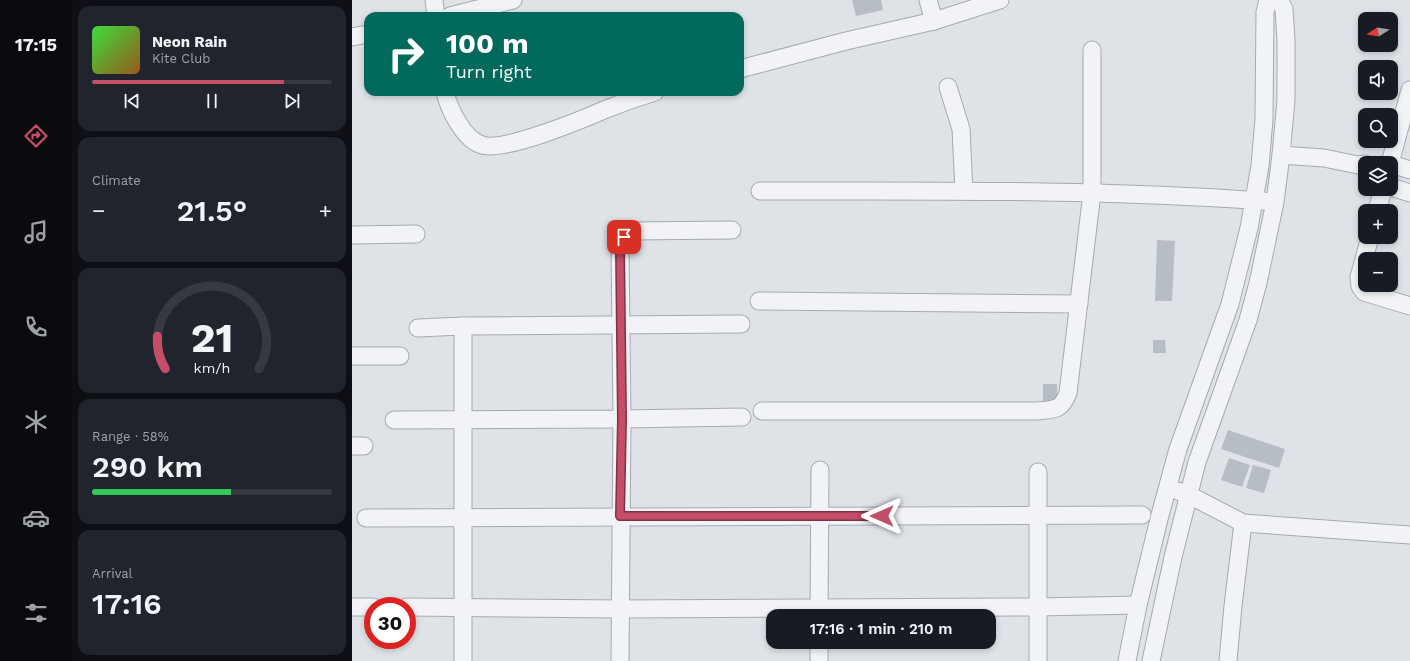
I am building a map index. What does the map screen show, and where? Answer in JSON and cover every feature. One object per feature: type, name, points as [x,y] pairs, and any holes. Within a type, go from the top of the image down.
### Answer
[{"type":"street","points":[[434,0],[436,12]]},
{"type":"street","points":[[466,12],[513,0]]},
{"type":"street","points":[[928,0],[934,21]]},
{"type":"street","points":[[744,68],[846,41],[934,21],[1000,0]]},
{"type":"street","points":[[1127,661],[1138,605],[1178,449],[1230,304],[1249,228],[1260,166],[1264,119],[1265,12],[1268,0]]},
{"type":"street","points":[[1151,661],[1188,495],[1205,436],[1248,320],[1258,283],[1275,202],[1286,100],[1286,40],[1284,9],[1278,0]]},
{"type":"street","points":[[352,37],[364,35]]},
{"type":"street","points":[[762,411],[1037,411],[1055,409],[1064,403],[1068,392],[1092,192],[1092,50]]},
{"type":"street","points":[[948,88],[961,129],[964,191]]},
{"type":"street","points":[[1392,156],[1410,90]]},
{"type":"street","points":[[447,96],[454,114],[466,134],[475,142],[484,146],[501,145],[554,130],[642,96]]},
{"type":"street","points":[[1281,155],[1324,158],[1358,165]]},
{"type":"street","points":[[1398,166],[1410,170]]},
{"type":"street","points":[[1398,189],[1410,193]]},
{"type":"street","points":[[760,191],[1092,192],[1275,202]]},
{"type":"street","points":[[620,661],[622,419],[620,248],[624,237],[632,231],[732,230]]},
{"type":"street","points":[[352,235],[416,234]]},
{"type":"street","points":[[1368,244],[1359,277],[1360,286],[1364,292],[1410,306]]},
{"type":"street","points":[[759,301],[1079,304]]},
{"type":"street","points":[[418,328],[463,326],[741,324]]},
{"type":"street","points":[[463,326],[463,661]]},
{"type":"street","points":[[352,356],[400,356]]},
{"type":"street","points":[[394,420],[742,417]]},
{"type":"street","points":[[819,609],[820,470]]},
{"type":"street","points":[[1038,472],[1038,661]]},
{"type":"street","points":[[1168,487],[1188,495],[1243,523],[1410,535]]},
{"type":"street","points":[[366,518],[463,519],[620,516],[1142,515]]},
{"type":"street","points":[[1228,661],[1243,523]]},
{"type":"street","points":[[950,609],[1138,605]]},
{"type":"street","points":[[352,607],[364,607]]},
{"type":"street","points":[[416,608],[766,611]]},
{"type":"street","points":[[819,649],[819,661]]},
{"type":"building","points":[[852,0],[881,0],[883,10],[856,16]]},
{"type":"building","points":[[1157,240],[1175,241],[1172,301],[1155,301]]},
{"type":"building","points":[[1153,340],[1165,340],[1166,353],[1153,353]]},
{"type":"building","points":[[1043,384],[1057,384],[1057,402],[1043,402]]},
{"type":"building","points":[[1228,430],[1285,449],[1279,468],[1221,449]]},
{"type":"building","points":[[1229,458],[1250,465],[1242,487],[1221,480]]},
{"type":"building","points":[[1253,465],[1271,470],[1264,493],[1246,488]]},
{"type":"route","points":[[624,237],[620,248],[622,419],[620,516],[882,516]]}]
